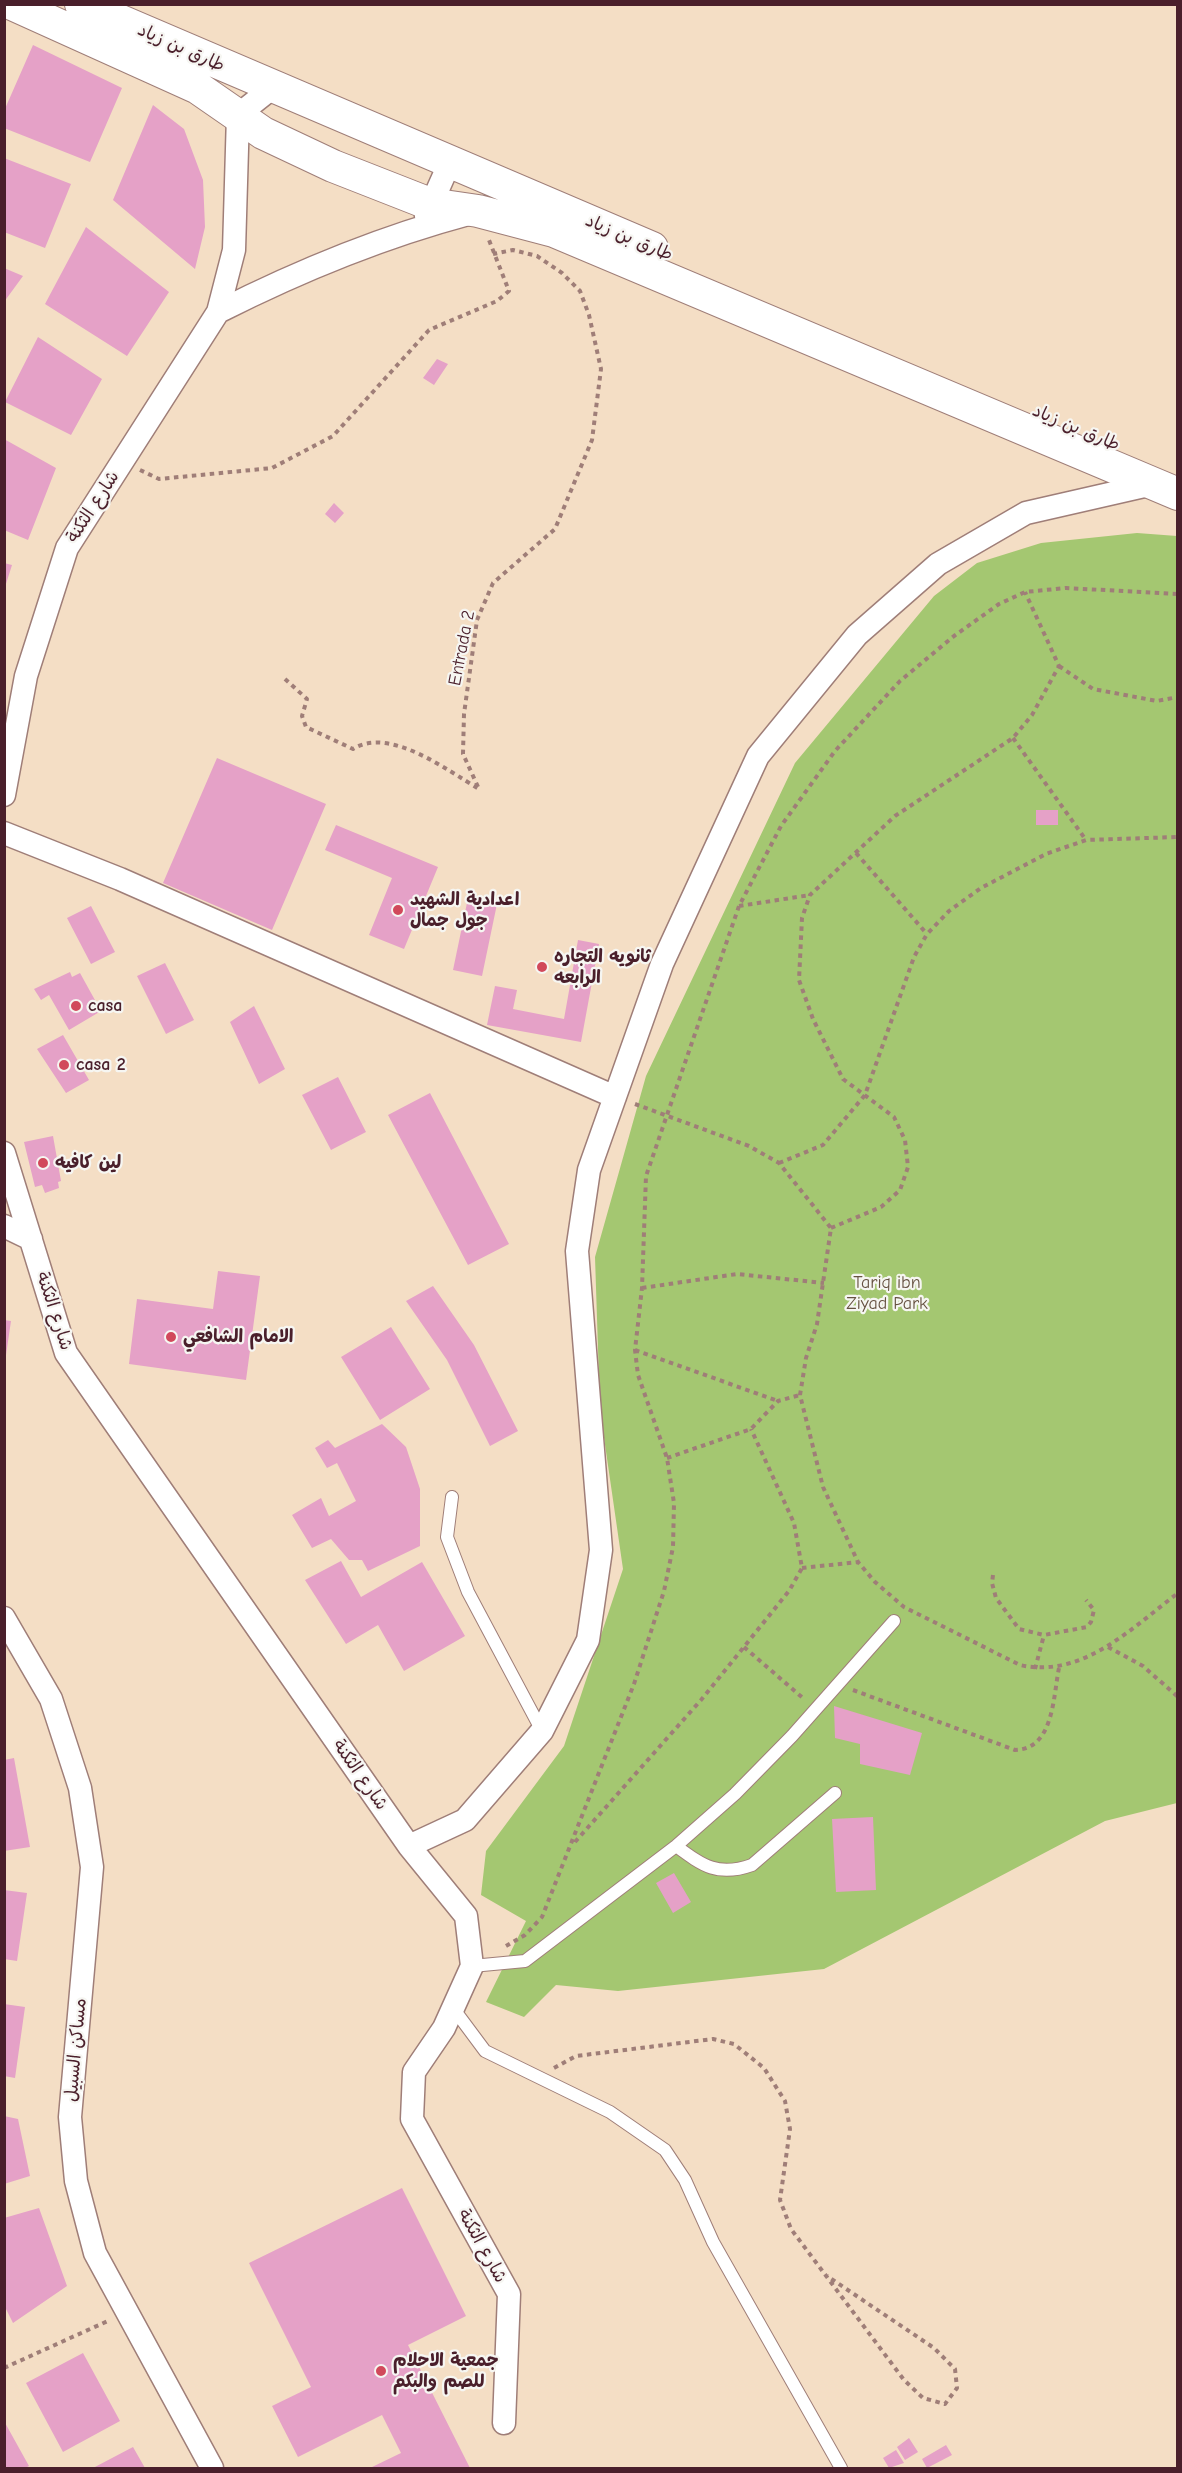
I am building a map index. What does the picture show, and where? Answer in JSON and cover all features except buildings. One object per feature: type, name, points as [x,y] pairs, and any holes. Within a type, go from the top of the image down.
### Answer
[{"type":"main road","points":[[12,4],[198,88],[263,133],[333,166],[426,215],[478,211],[554,231],[1169,483]]},
{"type":"main road","name":"طارق بن زياد","points":[[81,4],[272,88],[450,162],[1169,483]]},
{"type":"street","points":[[219,312],[234,250],[238,115],[272,88]]},
{"type":"street","points":[[219,312],[426,215],[450,162]]},
{"type":"street","name":"شارع الثكنة","points":[[4,795],[26,676],[67,548],[219,312]]},
{"type":"street","points":[[409,1846],[465,1820],[542,1731],[588,1641],[601,1550],[577,1251],[589,1170],[662,964],[758,756],[856,635],[938,564],[1026,513],[1169,483]]},
{"type":"street","points":[[4,833],[120,879],[615,1097]]},
{"type":"street","name":"شارع الثكنة","points":[[4,1153],[66,1353],[409,1846],[466,1916],[472,1966],[444,2028],[414,2072],[412,2119],[509,2294],[504,2422]]},
{"type":"street","points":[[4,1226],[31,1239]]},
{"type":"street","name":"مساكن السبيل","points":[[4,1618],[51,1699],[80,1788],[92,1867],[70,2117],[76,2181],[95,2253],[212,2469]]},
{"type":"lane","points":[[452,1497],[447,1537],[468,1592],[542,1731]]},
{"type":"lane","points":[[472,1966],[525,1961],[676,1846],[735,1794],[816,1709],[894,1621]]},
{"type":"lane","points":[[676,1846],[703,1866],[726,1870],[752,1865],[835,1793]]},
{"type":"lane","points":[[453,2008],[485,2051],[610,2112],[665,2150],[685,2180],[713,2242],[842,2469]]},
{"type":"path","points":[[122,462],[159,479],[272,468],[333,436],[429,330],[497,301],[509,291],[478,211]]},
{"type":"path","name":"Entrada 2","points":[[285,678],[307,699],[302,716],[306,727],[352,749],[362,743],[392,743],[414,752],[479,789],[463,754],[464,714],[477,620],[493,584],[555,529],[592,440],[601,369],[589,315],[580,291],[561,273],[537,256],[513,250],[493,254]]},
{"type":"path","points":[[472,1966],[525,1935],[542,1917],[633,1684],[664,1591],[673,1547],[674,1503],[667,1458],[638,1375],[636,1350],[642,1288],[646,1176],[738,906],[781,826],[835,751],[900,681],[999,604],[1025,592],[1066,588],[1178,594]]},
{"type":"path","points":[[1025,592],[1059,666],[1093,689],[1157,701],[1178,697]]},
{"type":"path","points":[[831,1228],[881,1207],[900,1190],[908,1167],[905,1140],[894,1117],[843,1079],[813,1019],[799,980],[802,918],[810,895],[894,816],[1013,738],[1032,715],[1059,666]]},
{"type":"path","points":[[1013,738],[1086,840]]},
{"type":"path","points":[[779,1163],[823,1145],[865,1095],[914,957],[927,934],[949,911],[981,888],[1047,854],[1086,840],[1178,837]]},
{"type":"path","points":[[856,853],[927,934]]},
{"type":"path","points":[[738,906],[810,895]]},
{"type":"path","points":[[615,1097],[666,1113],[749,1146],[779,1163],[831,1228],[817,1324],[806,1358],[800,1395],[823,1487],[858,1562],[875,1582],[904,1607],[1020,1665],[1035,1669],[1059,1668],[1108,1647],[1178,1593]]},
{"type":"path","points":[[642,1288],[736,1274],[824,1283]]},
{"type":"path","points":[[636,1350],[778,1401]]},
{"type":"path","points":[[667,1458],[751,1429],[778,1401],[800,1395]]},
{"type":"path","points":[[572,1845],[701,1700],[789,1591],[802,1568],[794,1522],[751,1429]]},
{"type":"path","points":[[802,1568],[858,1562]]},
{"type":"path","points":[[993,1575],[993,1590],[1013,1623],[1027,1633],[1044,1635],[1087,1627],[1094,1610],[1086,1600]]},
{"type":"path","points":[[1035,1669],[1044,1635]]},
{"type":"path","points":[[744,1647],[816,1709]]},
{"type":"path","points":[[1108,1647],[1143,1666],[1178,1696]]},
{"type":"path","points":[[838,1684],[1015,1750],[1022,1750],[1035,1744],[1046,1730],[1059,1668]]},
{"type":"path","points":[[537,2077],[576,2056],[713,2039],[734,2044],[764,2068],[785,2101],[790,2129],[780,2200],[791,2229],[904,2380],[923,2398],[945,2404],[957,2388],[955,2369],[934,2348],[827,2276]]},
{"type":"path","points":[[4,2368],[127,2312]]},
{"type":"green space","name":"Tariq ibn Ziyad Park","points":[[1137,533],[1177,536],[1177,1803],[1105,1821],[824,1969],[618,1991],[556,1985],[524,2017],[486,2002],[526,1921],[481,1895],[486,1851],[564,1746],[623,1569],[600,1410],[595,1257],[646,1076],[795,763],[934,596],[977,563],[1041,543]]},
{"type":"place","name":"اعدادية الشهيد جول جمال","points":[[398,910]]},
{"type":"place","name":"ثانويه التجاره الرابعه","points":[[542,967]]},
{"type":"place","name":"casa","points":[[76,1006]]},
{"type":"place","name":"casa 2","points":[[64,1065]]},
{"type":"place","name":"لين كافيه","points":[[43,1163]]},
{"type":"place","name":"الامام الشافعي","points":[[171,1337]]},
{"type":"place","name":"جمعية الاحلام للصم والبكم","points":[[381,2371]]}]
